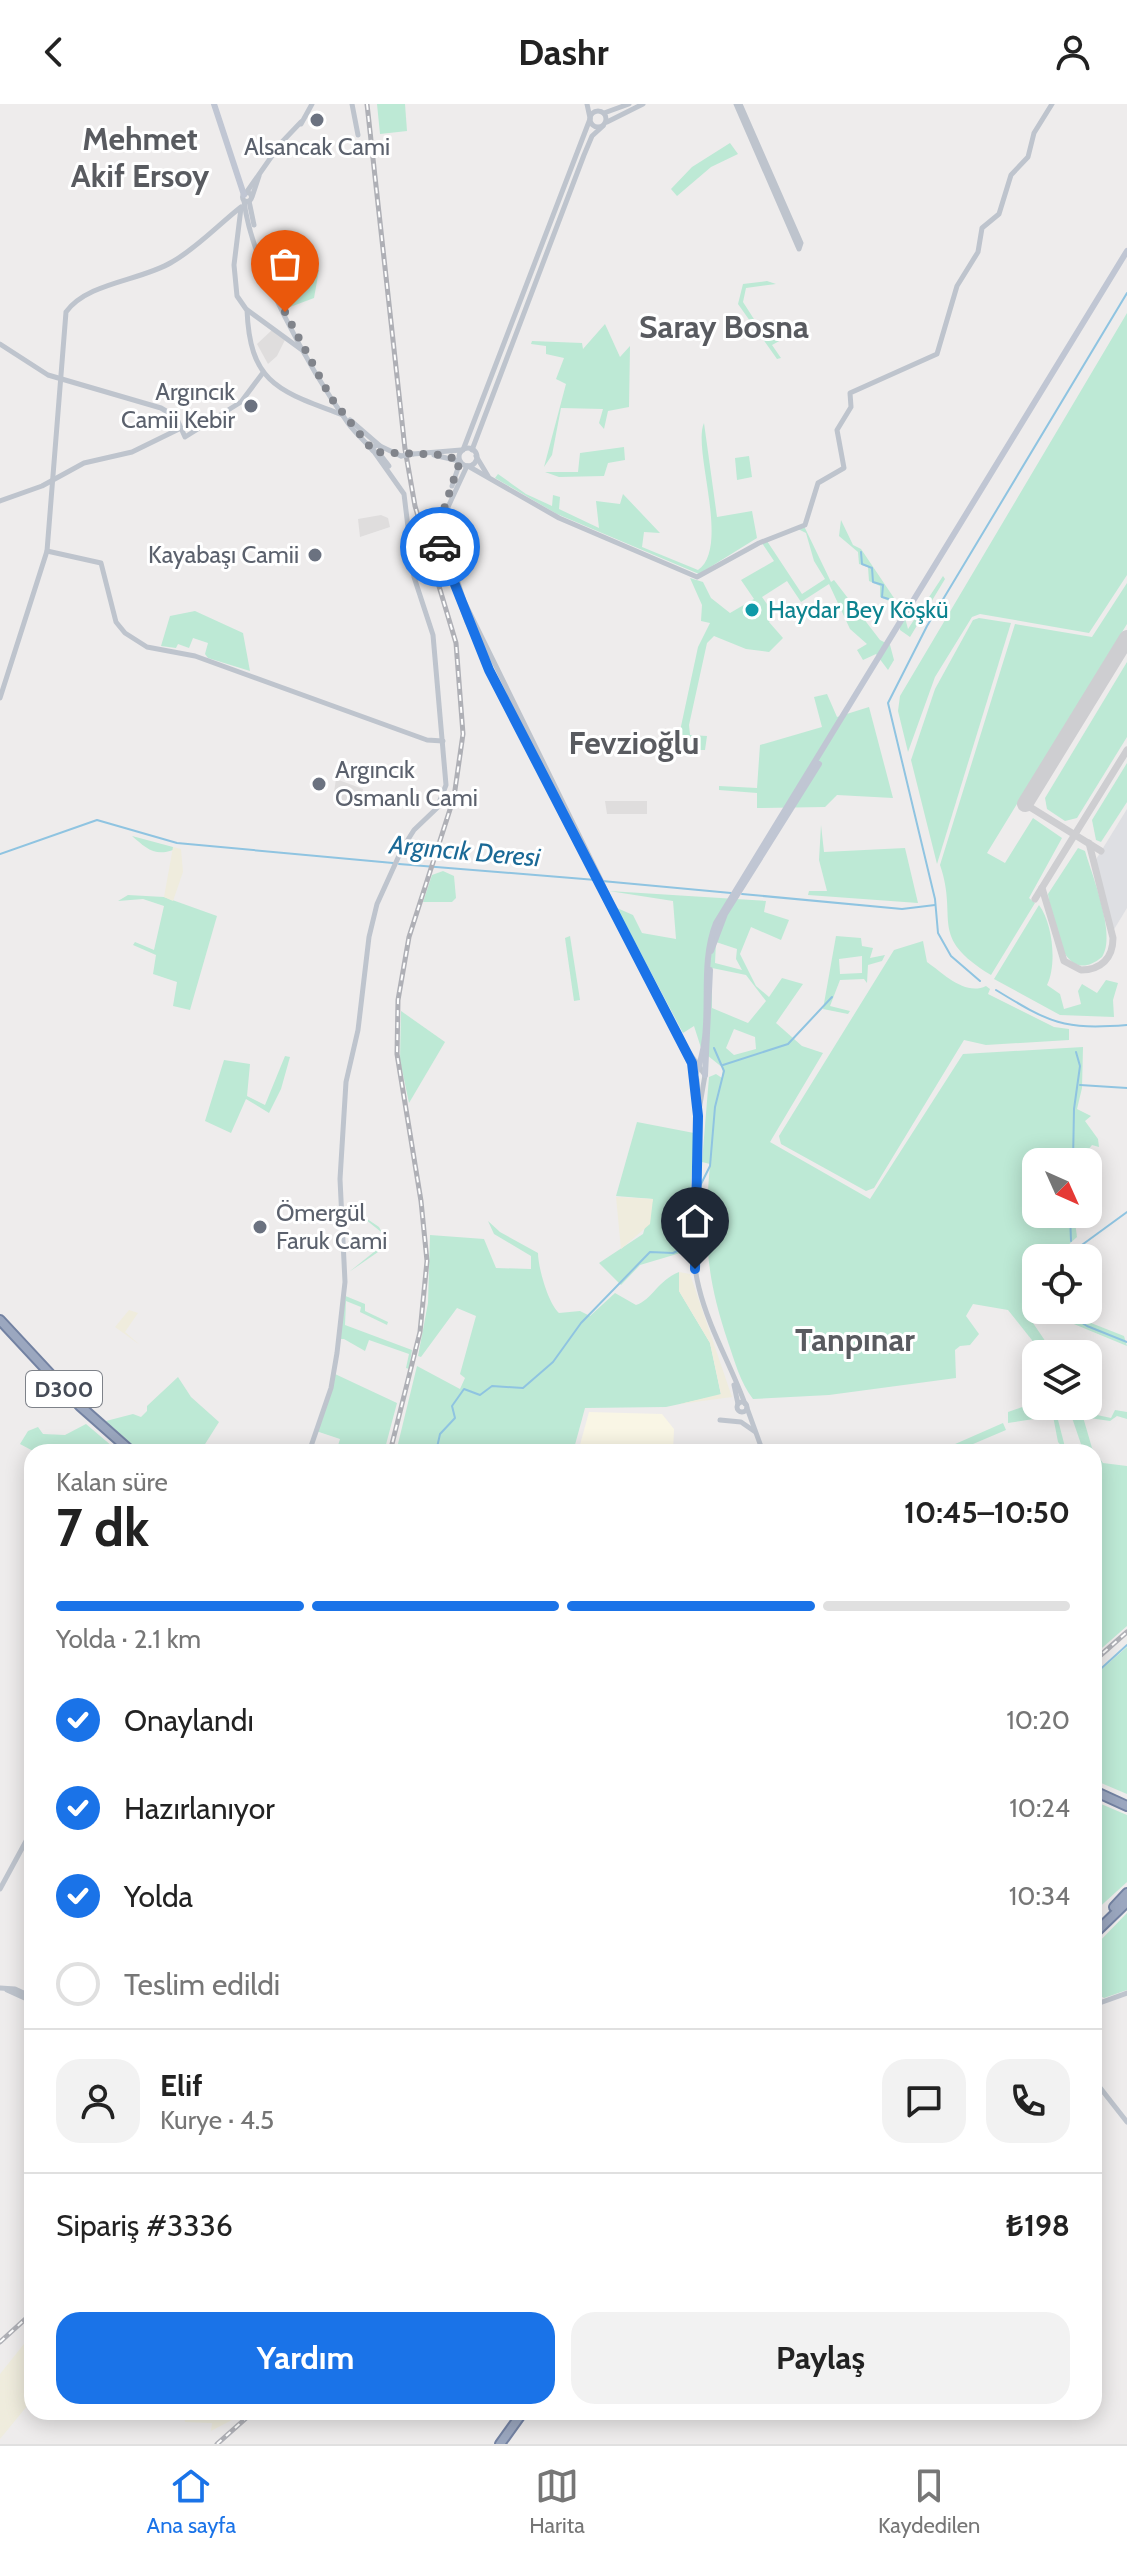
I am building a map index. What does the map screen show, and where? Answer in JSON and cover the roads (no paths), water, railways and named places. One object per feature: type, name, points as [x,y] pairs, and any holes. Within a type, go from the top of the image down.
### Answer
[{"type":"highway","name":"D300","points":[[0,1323],[77,1409],[116,1444]]},
{"type":"highway","name":"D300","points":[[0,1323],[80,1406],[123,1444]]},
{"type":"highway","points":[[1102,1797],[1127,1808]]},
{"type":"highway","points":[[1102,1922],[1127,1897]]},
{"type":"highway","points":[[1102,1923],[1127,1897]]},
{"type":"highway","points":[[502,2444],[519,2420]]},
{"type":"main road","points":[[214,104],[246,198]]},
{"type":"main road","points":[[700,1078],[709,940],[1127,251]]},
{"type":"main road","points":[[700,1078],[711,955],[720,924],[1127,259]]},
{"type":"street","points":[[304,349],[246,309],[236,294],[233,271],[241,207],[259,176],[312,104]]},
{"type":"street","points":[[352,104],[358,135]]},
{"type":"street","points":[[589,104],[601,112],[604,124]]},
{"type":"street","points":[[589,104],[594,127],[643,104]]},
{"type":"street","points":[[629,104],[590,118],[463,450],[440,521],[441,550],[489,670],[700,1078],[695,1269],[699,1290],[760,1444]]},
{"type":"street","points":[[738,104],[801,243],[799,249],[738,104]]},
{"type":"street","points":[[462,473],[488,476],[559,518],[697,577],[759,543],[805,525],[818,483],[844,468],[837,432],[851,407],[850,393],[937,354],[957,286],[977,256],[982,228],[1000,212],[1011,175],[1028,157],[1034,133],[1052,104]]},
{"type":"street","points":[[472,450],[584,155],[592,136],[604,124]]},
{"type":"street","points":[[246,198],[269,280],[304,349],[344,417],[377,450],[406,489],[414,577],[433,635],[446,782],[443,797],[411,833],[397,862],[374,915],[365,957],[358,1030],[347,1074],[340,1179],[345,1285],[334,1375],[312,1444]]},
{"type":"street","points":[[246,198],[276,287],[333,400]]},
{"type":"street","points":[[0,698],[47,551],[63,320],[71,306],[99,291],[171,263],[241,207]]},
{"type":"street","points":[[246,309],[251,342],[262,374],[292,395],[344,417]]},
{"type":"street","points":[[0,344],[34,368],[151,403],[172,414],[185,437],[235,406],[262,374]]},
{"type":"street","points":[[0,501],[40,487],[84,463],[132,452],[181,428]]},
{"type":"street","points":[[377,450],[401,456],[472,450]]},
{"type":"street","points":[[377,450],[401,456]]},
{"type":"street","points":[[377,450],[402,488],[408,521]]},
{"type":"street","points":[[472,450],[488,476]]},
{"type":"street","points":[[413,454],[444,455],[460,461],[476,473]]},
{"type":"street","points":[[386,462],[391,455]]},
{"type":"street","points":[[476,456],[474,463],[462,473],[445,516],[444,547],[483,647],[564,803],[609,902]]},
{"type":"street","points":[[47,551],[100,562],[119,626],[150,649],[195,656],[422,738],[443,741]]},
{"type":"street","points":[[688,1051],[699,1066]]},
{"type":"street","points":[[732,1376],[741,1412],[755,1432]]},
{"type":"street","points":[[738,1404],[746,1406]]},
{"type":"street","points":[[741,1412],[746,1406]]},
{"type":"street","points":[[720,1420],[741,1422],[755,1432]]},
{"type":"street","points":[[0,1889],[24,1845]]},
{"type":"street","points":[[1,1988],[24,1996]]},
{"type":"street","points":[[1102,2002],[1127,1993]]},
{"type":"street","points":[[1102,2090],[1127,2122]]},
{"type":"waterway","points":[[980,981],[951,956],[938,933],[935,899],[888,703],[927,626],[1127,293]]},
{"type":"waterway","points":[[861,552],[862,564],[872,568],[873,582],[883,585],[882,597],[892,600],[891,606],[898,618]]},
{"type":"waterway","name":"Argıncık Deresi","points":[[0,854],[97,820],[177,843],[393,863]]},
{"type":"waterway","name":"Argıncık Deresi","points":[[399,864],[596,880]]},
{"type":"waterway","name":"Argıncık Deresi","points":[[602,881],[731,893]]},
{"type":"waterway","name":"Argıncık Deresi","points":[[742,894],[902,909],[935,905]]},
{"type":"waterway","points":[[996,990],[1058,1022],[1087,1026],[1127,1025]]},
{"type":"waterway","points":[[723,1065],[788,1044],[832,997]]},
{"type":"waterway","points":[[699,1188],[710,1166],[715,1107],[724,1071],[714,1048]]},
{"type":"waterway","points":[[1073,1148],[1074,1109],[1080,1066],[1076,1052]]},
{"type":"waterway","points":[[1080,1085],[1127,1088]]},
{"type":"waterway","points":[[438,1444],[440,1434],[455,1418],[452,1406],[464,1389],[480,1395],[492,1386],[523,1388],[553,1362],[581,1323],[650,1252],[673,1253],[685,1247],[691,1201]]},
{"type":"waterway","points":[[1083,1244],[1127,1212]]},
{"type":"waterway","points":[[1071,1228],[1071,1241]]},
{"type":"waterway","points":[[1084,1324],[1127,1342]]},
{"type":"waterway","points":[[1102,1668],[1127,1645]]},
{"type":"railway","points":[[367,104],[405,449],[415,506],[456,643],[463,734],[454,797],[409,937],[398,1000],[397,1054],[421,1201],[427,1261],[420,1332],[392,1444]]},
{"type":"railway","points":[[1102,1654],[1127,1632]]},
{"type":"railway","points":[[0,2342],[24,2320]]},
{"type":"railway","points":[[217,2444],[244,2420]]},
{"type":"place","name":"Alsancak Cami","points":[[317,120]]},
{"type":"place","name":"Argıncık Camii Kebir","points":[[251,406]]},
{"type":"place","name":"Kayabaşı Camii","points":[[315,555]]},
{"type":"place","name":"Haydar Bey Köşkü","points":[[752,610]]},
{"type":"place","name":"Argıncık Osmanlı Cami","points":[[319,784]]},
{"type":"place","name":"Ömergül Faruk Cami","points":[[260,1227]]},
{"type":"district","name":"Mehmet Akif Ersoy","points":[[140,158]]},
{"type":"district","name":"Saray Bosna","points":[[724,327]]},
{"type":"district","name":"Fevzioğlu","points":[[634,743]]},
{"type":"district","name":"Tanpınar","points":[[855,1340]]}]
